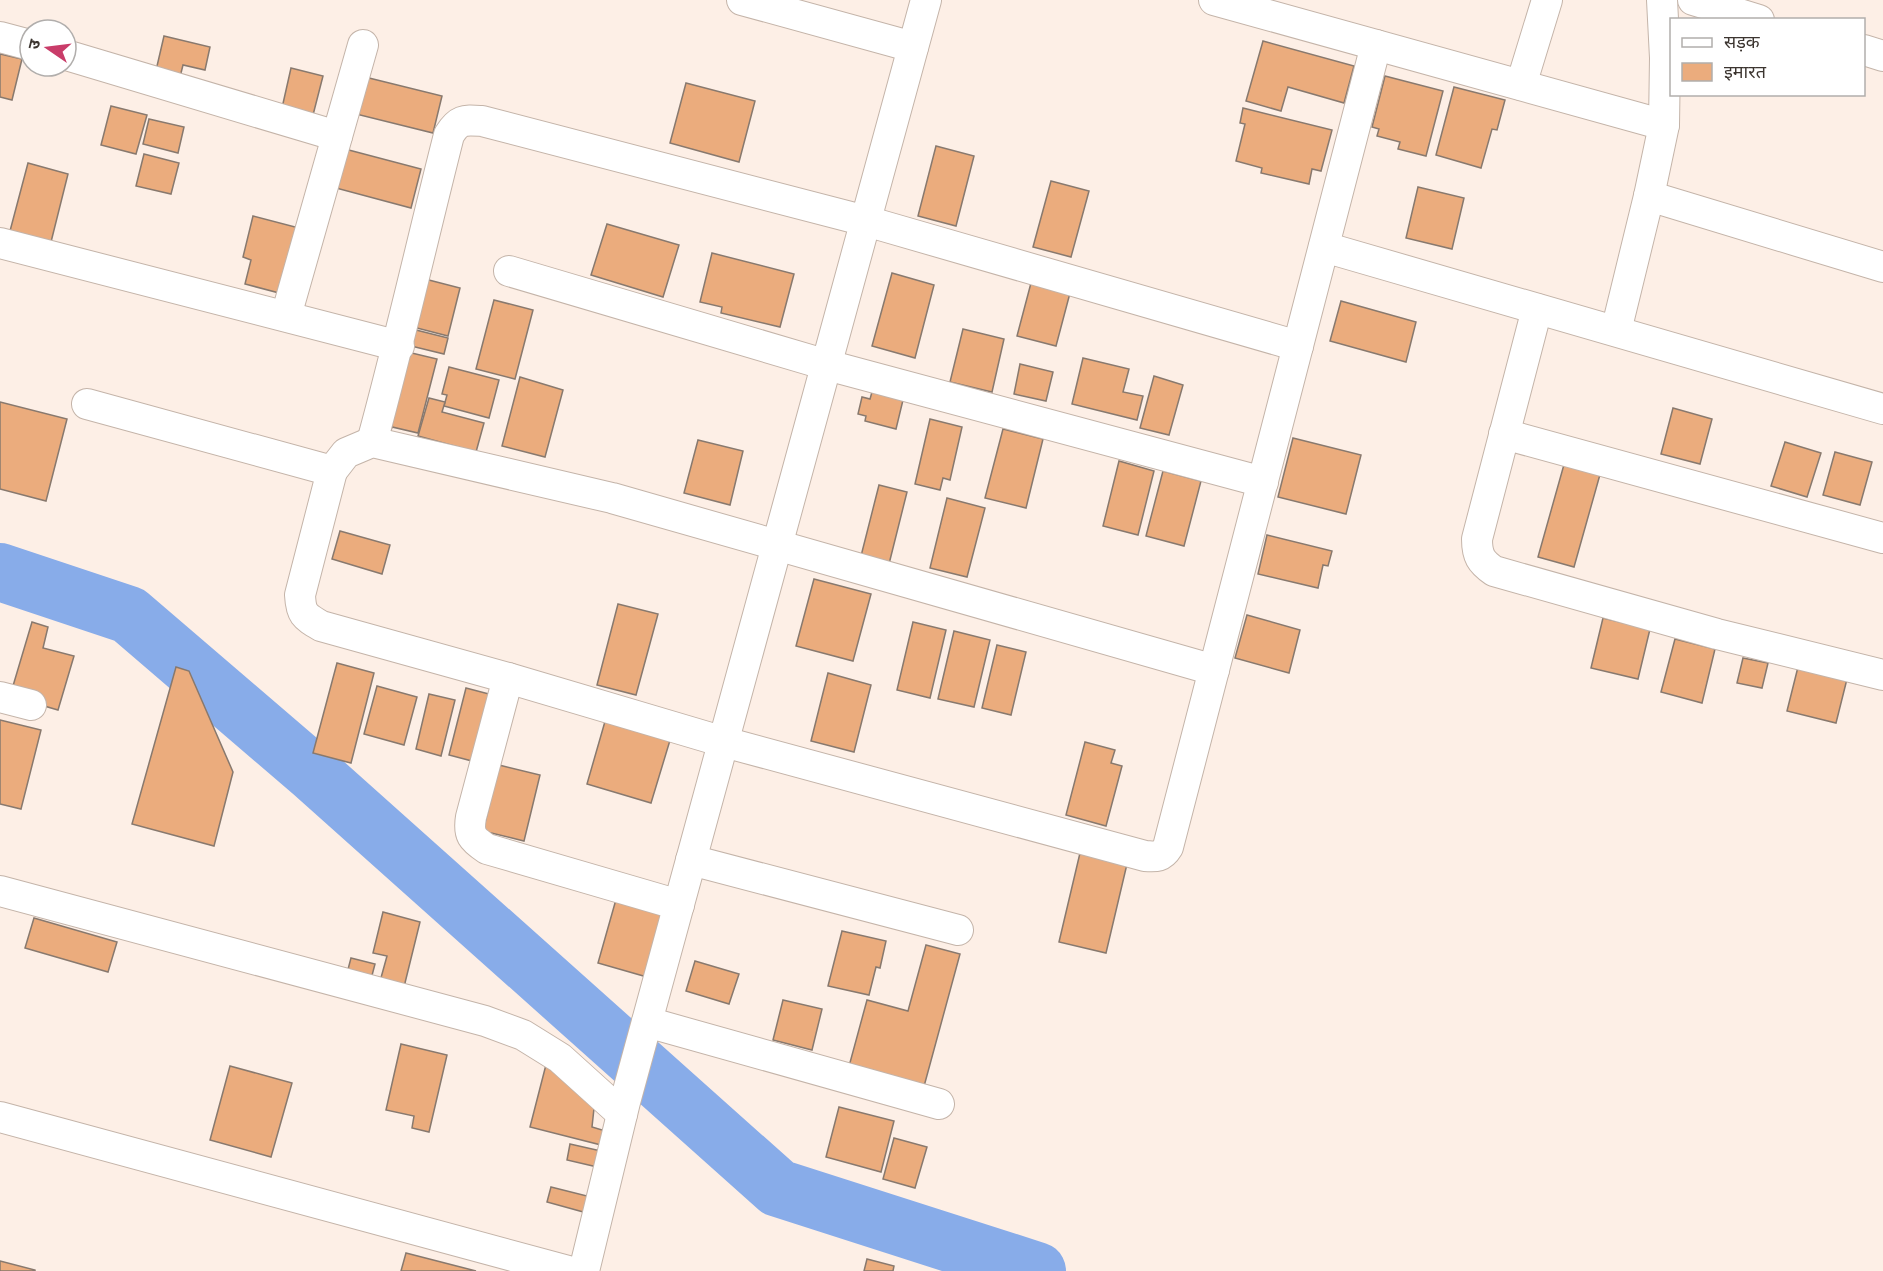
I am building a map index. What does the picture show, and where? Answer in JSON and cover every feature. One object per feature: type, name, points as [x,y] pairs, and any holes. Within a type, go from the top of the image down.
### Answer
[{"type":"street","points":[[742,0],[913,47]]},
{"type":"street","points":[[584,1271],[645,1029],[926,0]]},
{"type":"street","points":[[1214,0],[1664,125]]},
{"type":"street","points":[[1521,85],[1547,0]]},
{"type":"street","points":[[1616,331],[1664,125],[1665,58],[1662,0]]},
{"type":"street","points":[[1693,0],[1752,18]]},
{"type":"street","points":[[0,37],[18,42]]},
{"type":"street","points":[[286,316],[363,45]]},
{"type":"street","points":[[1214,670],[612,498],[372,442],[346,453],[332,471],[300,595],[301,610],[321,626],[508,678],[723,742],[1155,857],[1163,855],[1168,847],[1324,247],[1376,45]]},
{"type":"street","points":[[1865,51],[1883,56]]},
{"type":"street","points":[[78,59],[337,136]]},
{"type":"street","points":[[372,442],[399,346],[406,305],[449,135],[455,125],[465,120],[482,121],[866,221],[1298,346]]},
{"type":"street","points":[[1649,196],[1883,267]]},
{"type":"street","points":[[0,243],[399,346]]},
{"type":"street","points":[[1324,247],[1883,409]]},
{"type":"street","points":[[508,271],[826,365],[1263,482]]},
{"type":"street","points":[[1538,309],[1477,539],[1477,554],[1483,564],[1494,571],[1717,634],[1883,675]]},
{"type":"street","points":[[87,404],[332,471]]},
{"type":"street","points":[[1504,434],[1883,538]]},
{"type":"street","points":[[508,678],[471,817],[469,830],[474,841],[487,849],[679,905]]},
{"type":"street","points":[[0,697],[31,705]]},
{"type":"street","points":[[691,860],[958,930]]},
{"type":"street","points":[[0,891],[485,1021],[524,1035],[560,1058],[624,1108]]},
{"type":"street","points":[[645,1029],[939,1104]]},
{"type":"street","points":[[0,1117],[568,1271]]},
{"type":"building","points":[[164,36],[210,47],[205,70],[183,65],[178,85],[154,79]]},
{"type":"building","points":[[1263,41],[1354,66],[1344,103],[1288,87],[1281,111],[1246,101]]},
{"type":"building","points":[[0,54],[18,58],[18,75],[12,100],[0,97]]},
{"type":"building","points":[[291,68],[323,76],[313,115],[282,108]]},
{"type":"building","points":[[1385,76],[1443,91],[1426,156],[1398,149],[1400,142],[1377,136],[1379,129],[1372,127]]},
{"type":"building","points":[[365,77],[442,96],[433,133],[356,114]]},
{"type":"building","points":[[686,83],[755,101],[739,162],[670,143]]},
{"type":"building","points":[[1454,87],[1505,100],[1497,130],[1492,129],[1481,168],[1436,155]]},
{"type":"building","points":[[111,106],[147,115],[136,154],[101,145]]},
{"type":"building","points":[[1243,108],[1332,130],[1321,171],[1312,169],[1309,184],[1261,173],[1262,168],[1236,161],[1245,124],[1240,123]]},
{"type":"building","points":[[149,119],[184,127],[178,153],[143,144]]},
{"type":"building","points":[[936,146],[974,156],[956,226],[918,216]]},
{"type":"building","points":[[345,149],[421,169],[411,208],[336,188]]},
{"type":"building","points":[[144,154],[179,163],[171,194],[136,186]]},
{"type":"building","points":[[28,163],[68,174],[51,242],[10,231]]},
{"type":"building","points":[[1051,181],[1089,191],[1071,257],[1033,247]]},
{"type":"building","points":[[1418,187],[1464,198],[1452,249],[1406,238]]},
{"type":"building","points":[[253,216],[299,228],[283,294],[245,284],[251,260],[243,257]]},
{"type":"building","points":[[607,224],[679,245],[663,297],[591,275]]},
{"type":"building","points":[[712,253],[794,274],[780,327],[721,313],[722,307],[700,302]]},
{"type":"building","points":[[892,273],[934,285],[915,358],[872,346]]},
{"type":"building","points":[[425,279],[460,288],[448,336],[413,327]]},
{"type":"building","points":[[1031,283],[1070,293],[1056,346],[1017,336]]},
{"type":"building","points":[[494,300],[533,310],[515,379],[476,369]]},
{"type":"building","points":[[1341,301],[1416,322],[1406,362],[1330,341]]},
{"type":"building","points":[[963,329],[1004,339],[992,392],[950,382]]},
{"type":"building","points":[[416,330],[448,338],[444,354],[411,346]]},
{"type":"building","points":[[395,349],[437,359],[418,433],[392,427],[389,437]]},
{"type":"building","points":[[1083,358],[1129,369],[1123,392],[1143,396],[1137,420],[1072,404]]},
{"type":"building","points":[[1020,364],[1053,372],[1046,401],[1014,394]]},
{"type":"building","points":[[449,367],[499,380],[489,418],[444,406],[447,395],[442,394]]},
{"type":"building","points":[[1154,376],[1183,385],[1169,435],[1140,428]]},
{"type":"building","points":[[520,377],[563,390],[545,457],[502,446]]},
{"type":"building","points":[[872,392],[903,400],[896,429],[865,421],[866,416],[858,414],[862,397],[870,399]]},
{"type":"building","points":[[429,398],[445,402],[442,412],[484,423],[476,452],[418,436]]},
{"type":"building","points":[[0,402],[67,419],[46,501],[0,489]]},
{"type":"building","points":[[1673,408],[1712,419],[1700,464],[1661,454]]},
{"type":"building","points":[[930,419],[962,427],[950,480],[943,478],[940,490],[915,484]]},
{"type":"building","points":[[1003,429],[1043,439],[1026,508],[985,498]]},
{"type":"building","points":[[1293,438],[1361,455],[1346,514],[1278,497]]},
{"type":"building","points":[[698,440],[743,451],[730,505],[684,493]]},
{"type":"building","points":[[1785,442],[1821,453],[1807,497],[1771,486]]},
{"type":"building","points":[[1835,452],[1872,462],[1860,505],[1823,495]]},
{"type":"building","points":[[1119,461],[1154,471],[1138,535],[1103,526]]},
{"type":"building","points":[[1565,461],[1601,471],[1574,567],[1538,557]]},
{"type":"building","points":[[1163,471],[1201,481],[1184,546],[1146,536]]},
{"type":"building","points":[[879,485],[907,492],[889,564],[861,556]]},
{"type":"building","points":[[947,498],[985,508],[967,577],[930,568]]},
{"type":"building","points":[[340,531],[390,545],[382,574],[332,559]]},
{"type":"building","points":[[1267,535],[1332,551],[1328,566],[1323,565],[1318,588],[1258,574]]},
{"type":"building","points":[[814,579],[871,594],[853,661],[796,646]]},
{"type":"building","points":[[618,604],[658,614],[636,695],[597,685]]},
{"type":"building","points":[[1247,615],[1300,630],[1289,673],[1235,658]]},
{"type":"building","points":[[1603,618],[1650,629],[1638,679],[1591,668]]},
{"type":"building","points":[[32,622],[48,627],[43,648],[74,656],[58,710],[10,696]]},
{"type":"building","points":[[913,622],[946,630],[930,698],[897,690]]},
{"type":"building","points":[[954,631],[990,640],[974,707],[938,699]]},
{"type":"building","points":[[1675,639],[1715,649],[1702,703],[1661,692]]},
{"type":"building","points":[[997,645],[1026,652],[1011,715],[982,708]]},
{"type":"building","points":[[1743,658],[1768,663],[1762,688],[1737,683]]},
{"type":"building","points":[[337,663],[374,673],[351,763],[313,753]]},
{"type":"building","points":[[176,667],[189,671],[233,772],[214,846],[132,824]]},
{"type":"building","points":[[1798,667],[1847,679],[1836,723],[1787,711]]},
{"type":"building","points":[[828,673],[871,685],[854,752],[811,741]]},
{"type":"building","points":[[377,686],[417,697],[404,745],[364,734]]},
{"type":"building","points":[[466,688],[489,694],[472,761],[449,755]]},
{"type":"building","points":[[429,694],[455,700],[441,756],[416,749]]},
{"type":"building","points":[[606,718],[671,737],[651,803],[587,784]]},
{"type":"building","points":[[0,720],[41,730],[21,809],[0,804]]},
{"type":"building","points":[[1085,742],[1115,750],[1111,763],[1122,766],[1106,826],[1066,815]]},
{"type":"building","points":[[499,765],[540,775],[524,841],[483,831]]},
{"type":"building","points":[[1080,853],[1127,864],[1106,953],[1059,942]]},
{"type":"building","points":[[617,896],[666,909],[647,977],[598,963]]},
{"type":"building","points":[[383,912],[420,922],[403,991],[379,985],[387,956],[373,953]]},
{"type":"building","points":[[34,918],[117,942],[108,972],[25,948]]},
{"type":"building","points":[[842,931],[886,941],[880,968],[876,967],[869,995],[828,986]]},
{"type":"building","points":[[926,945],[960,954],[923,1090],[848,1070],[867,1000],[908,1011]]},
{"type":"building","points":[[351,958],[375,964],[370,983],[346,977]]},
{"type":"building","points":[[695,961],[739,974],[729,1004],[686,991]]},
{"type":"building","points":[[783,1000],[822,1009],[812,1050],[773,1040]]},
{"type":"building","points":[[401,1044],[447,1055],[429,1132],[412,1128],[414,1116],[386,1110]]},
{"type":"building","points":[[548,1057],[595,1099],[592,1127],[612,1133],[609,1147],[530,1127]]},
{"type":"building","points":[[230,1066],[292,1083],[271,1157],[210,1140]]},
{"type":"building","points":[[839,1107],[894,1121],[881,1172],[826,1157]]},
{"type":"building","points":[[894,1138],[927,1147],[915,1188],[883,1179]]},
{"type":"building","points":[[570,1144],[610,1153],[606,1169],[567,1160]]},
{"type":"building","points":[[551,1187],[591,1197],[587,1213],[547,1202]]},
{"type":"building","points":[[406,1253],[476,1271],[401,1271]]},
{"type":"building","points":[[867,1259],[894,1266],[893,1271],[864,1271]]},
{"type":"building","points":[[0,1261],[35,1270],[35,1271],[0,1271]]},
{"type":"waterway","points":[[0,572],[129,615],[312,772],[778,1188],[1037,1271]]}]
